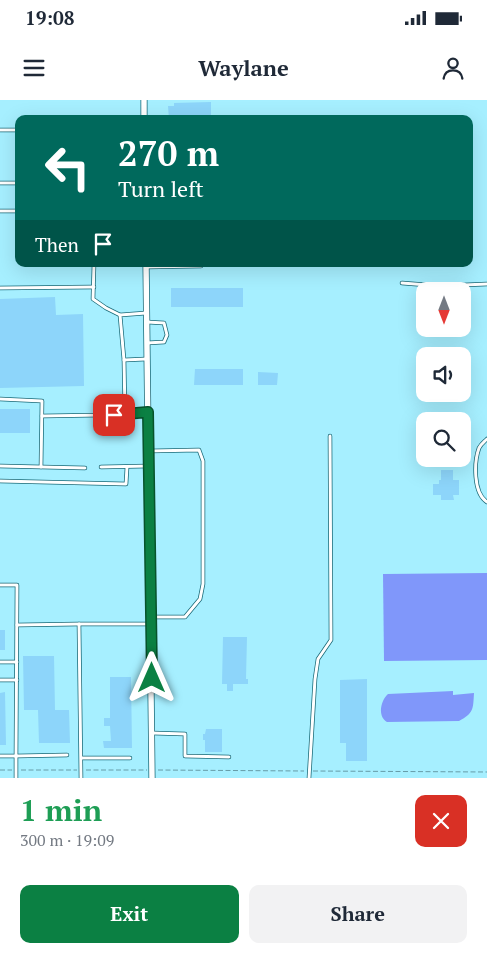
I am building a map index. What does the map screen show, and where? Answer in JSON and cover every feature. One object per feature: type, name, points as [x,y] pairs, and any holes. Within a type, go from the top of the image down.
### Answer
[{"type":"street","points":[[144,100],[144,115]]},
{"type":"street","points":[[146,267],[152,778]]},
{"type":"lane","points":[[0,130],[15,130]]},
{"type":"lane","points":[[0,183],[15,183]]},
{"type":"lane","points":[[0,211],[15,211]]},
{"type":"lane","points":[[94,267],[94,299],[120,315],[146,313]]},
{"type":"lane","points":[[402,283],[440,286],[487,284]]},
{"type":"lane","points":[[0,288],[94,288]]},
{"type":"lane","points":[[120,315],[124,360],[125,414]]},
{"type":"lane","points":[[146,322],[164,323],[167,335],[164,342],[147,343]]},
{"type":"lane","points":[[124,360],[146,359]]},
{"type":"lane","points":[[0,399],[42,401],[41,467]]},
{"type":"lane","points":[[42,416],[148,412]]},
{"type":"lane","points":[[309,778],[318,659],[331,640],[330,436]]},
{"type":"lane","points":[[487,439],[480,446],[477,459],[479,490],[483,500],[487,502]]},
{"type":"lane","points":[[18,625],[79,624],[185,617],[200,599],[203,584],[203,461],[199,450],[148,451]]},
{"type":"lane","points":[[0,466],[85,468]]},
{"type":"lane","points":[[101,467],[148,466]]},
{"type":"lane","points":[[0,480],[126,484],[127,467]]},
{"type":"lane","points":[[0,585],[17,585],[16,778]]},
{"type":"lane","points":[[79,624],[82,778]]},
{"type":"lane","points":[[0,662],[17,662]]},
{"type":"lane","points":[[0,680],[17,680]]},
{"type":"lane","points":[[152,733],[185,734],[185,756],[229,757]]},
{"type":"lane","points":[[0,756],[67,755]]},
{"type":"lane","points":[[82,758],[130,758]]},
{"type":"path","points":[[152,770],[487,772]]},
{"type":"water","points":[[487,573],[487,660],[384,661],[383,574]]},
{"type":"water","points":[[453,691],[453,695],[474,693],[472,710],[468,716],[459,721],[387,722],[382,716],[382,704],[388,694]]},
{"type":"building","points":[[211,102],[211,115],[169,115],[168,106],[174,106],[174,103]]},
{"type":"building","points":[[171,288],[243,288],[243,307],[171,307]]},
{"type":"building","points":[[55,297],[56,315],[83,314],[84,386],[0,388],[0,299]]},
{"type":"building","points":[[195,369],[243,369],[243,385],[194,385]]},
{"type":"building","points":[[258,372],[278,373],[277,385],[258,385]]},
{"type":"building","points":[[0,409],[30,409],[30,433],[0,433]]},
{"type":"building","points":[[441,470],[453,470],[453,480],[459,480],[459,495],[453,495],[454,500],[441,500],[441,495],[433,495],[433,484],[439,484]]},
{"type":"building","points":[[0,630],[5,630],[5,650],[0,650]]},
{"type":"building","points":[[223,637],[247,637],[246,679],[248,679],[248,684],[233,684],[233,691],[227,691],[227,684],[222,684]]},
{"type":"building","points":[[23,656],[54,656],[55,710],[69,710],[70,743],[39,743],[38,710],[24,710]]},
{"type":"building","points":[[110,677],[131,677],[132,748],[104,748],[103,741],[111,741],[110,726],[104,726],[104,718],[110,718]]},
{"type":"building","points":[[367,679],[367,761],[346,761],[346,743],[340,743],[340,680]]},
{"type":"building","points":[[5,692],[6,745],[0,745],[0,693]]},
{"type":"building","points":[[206,729],[222,729],[222,752],[205,752],[203,734],[205,734]]},
{"type":"route","points":[[114,415],[148,412],[152,678]]}]
